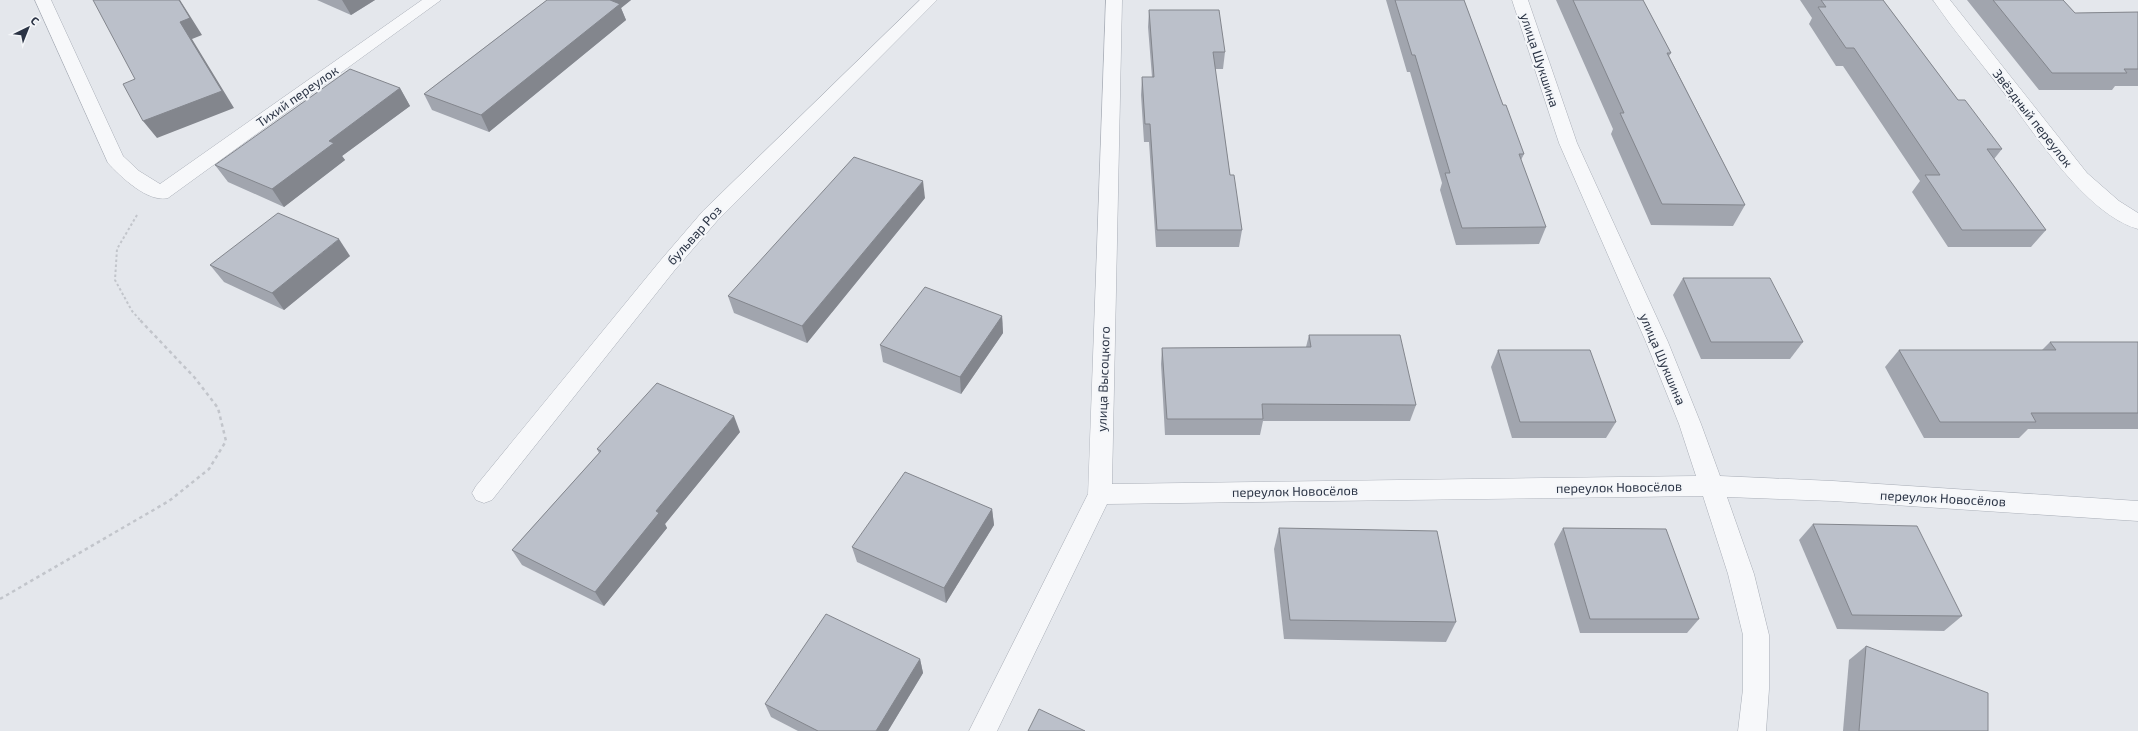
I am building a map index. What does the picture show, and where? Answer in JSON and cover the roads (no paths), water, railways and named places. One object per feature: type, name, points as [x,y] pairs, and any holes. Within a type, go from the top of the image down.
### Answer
[{"type":"street","name":"Тихий переулок","points":[[43,0],[115,159],[132,176],[161,193],[433,0]]},
{"type":"street","name":"бульвар Роз","points":[[484,493],[667,266],[710,216],[929,0]]},
{"type":"street","name":"улица Высоцкого","points":[[983,731],[1100,494],[1114,0]]},
{"type":"street","name":"улица Шукшина","points":[[1520,0],[1568,143],[1660,349],[1690,424],[1741,574],[1756,635],[1756,688],[1752,731]]},
{"type":"street","name":"Звёздный переулок","points":[[1940,0],[2080,178],[2112,206],[2138,222]]},
{"type":"street","name":"переулок Новосёлов","points":[[1100,494],[1712,486],[1833,491],[2138,511]]}]
